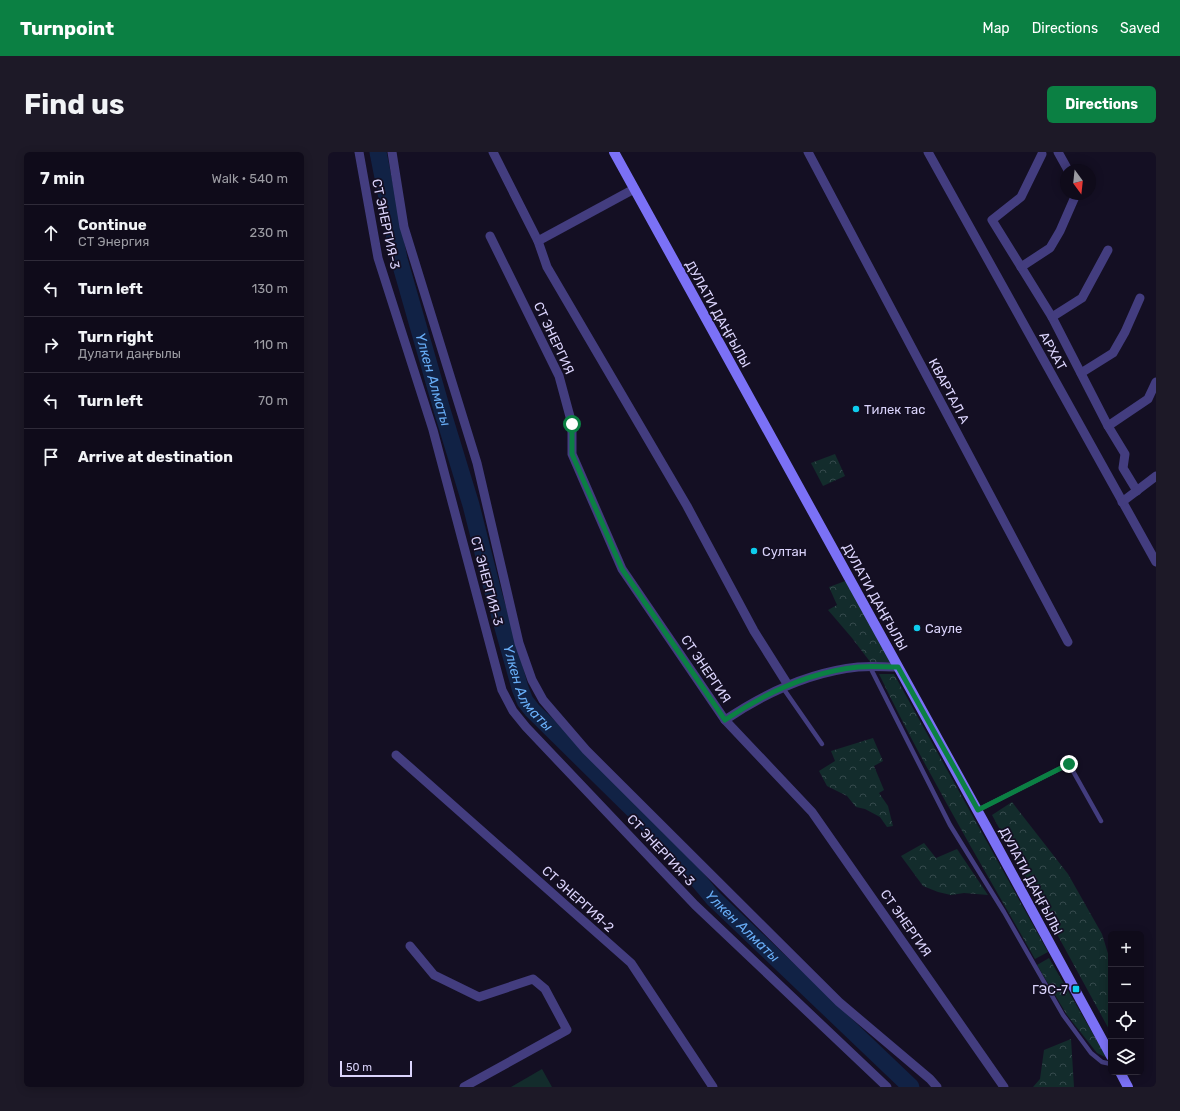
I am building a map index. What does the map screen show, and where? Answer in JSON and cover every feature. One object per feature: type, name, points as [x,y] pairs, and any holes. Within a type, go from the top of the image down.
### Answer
[{"type":"main road","name":"ДУЛАТИ ДАҢҒЫЛЫ","points":[[614,152],[978,810],[1108,1050]]},
{"type":"main road","points":[[1122,1075],[1128,1087]]},
{"type":"street","name":"СТ ЭНЕРГИЯ-3","points":[[359,152],[378,258],[433,430],[502,690],[513,711],[526,727],[695,905],[887,1087]]},
{"type":"street","points":[[392,152],[404,227],[477,463],[519,643],[532,680],[542,700],[586,750],[839,1002],[930,1079],[937,1087]]},
{"type":"street","points":[[493,152],[538,241],[547,267],[687,506],[785,687]]},
{"type":"street","name":"КВАРТАЛ А","points":[[808,152],[1068,642]]},
{"type":"street","name":"АРХАТ","points":[[928,152],[1156,562]]},
{"type":"street","points":[[1058,152],[1065,164]]},
{"type":"street","points":[[1042,154],[1021,197],[992,220],[1052,317],[1108,426],[1125,454],[1123,468],[1137,491]]},
{"type":"street","points":[[538,241],[634,188]]},
{"type":"street","points":[[1021,267],[1050,248],[1060,231],[1074,200]]},
{"type":"street","name":"СТ ЭНЕРГИЯ","points":[[490,236],[559,376],[572,424],[572,454],[622,569],[725,720],[812,812],[1004,1087]]},
{"type":"street","points":[[1052,317],[1082,298],[1108,250]]},
{"type":"street","points":[[1081,373],[1113,353],[1125,332],[1140,298]]},
{"type":"street","points":[[1108,426],[1148,399],[1156,382]]},
{"type":"street","points":[[1122,502],[1156,476]]},
{"type":"street","points":[[725,720],[746,706],[785,687],[824,673],[859,667],[898,667]]},
{"type":"street","name":"СТ ЭНЕРГИЯ-2","points":[[396,755],[631,963],[713,1087]]},
{"type":"street","points":[[410,946],[434,975],[479,997],[533,979],[545,989],[567,1030],[464,1087]]},
{"type":"lane","points":[[870,667],[950,825],[1004,912],[1063,1015],[1091,1054],[1102,1062],[1108,1063]]},
{"type":"lane","points":[[785,687],[822,744]]},
{"type":"lane","points":[[978,810],[1069,764],[1101,821]]},
{"type":"green space","points":[[835,454],[845,476],[823,486],[811,463]]},
{"type":"green space","points":[[848,580],[891,662],[871,663],[828,610],[837,605],[829,587]]},
{"type":"green space","points":[[879,674],[894,674],[1048,952],[1035,959],[935,782]]},
{"type":"green space","points":[[873,738],[883,761],[874,766],[884,790],[879,793],[888,806],[893,826],[887,827],[880,817],[865,809],[856,807],[847,796],[827,786],[819,771],[835,761],[831,751]]},
{"type":"green space","points":[[1012,802],[1068,874],[1102,934],[1108,954],[1108,1028],[992,815]]},
{"type":"green space","points":[[924,843],[936,858],[957,849],[988,895],[964,893],[951,895],[923,886],[901,856]]},
{"type":"green space","points":[[1049,958],[1107,1058],[1097,1053],[1067,1015],[1037,965]]},
{"type":"green space","points":[[1071,1039],[1074,1087],[1033,1087],[1040,1079],[1044,1050]]},
{"type":"green space","points":[[542,1069],[552,1087],[511,1087]]},
{"type":"waterway","name":"Үлкен Алматы","points":[[378,152],[399,259],[471,505],[493,592],[525,701],[532,710],[669,845],[713,898],[911,1087]]},
{"type":"place","name":"Тилек тас","points":[[856,409]]},
{"type":"place","name":"Султан","points":[[754,551]]},
{"type":"place","name":"Сауле","points":[[917,628]]},
{"type":"place","name":"ГЭС-7","points":[[1076,989]]},
{"type":"route","points":[[572,424],[572,454],[622,569],[725,720],[746,706],[788,686],[824,673],[859,667],[898,667],[978,810],[1069,764]]}]
